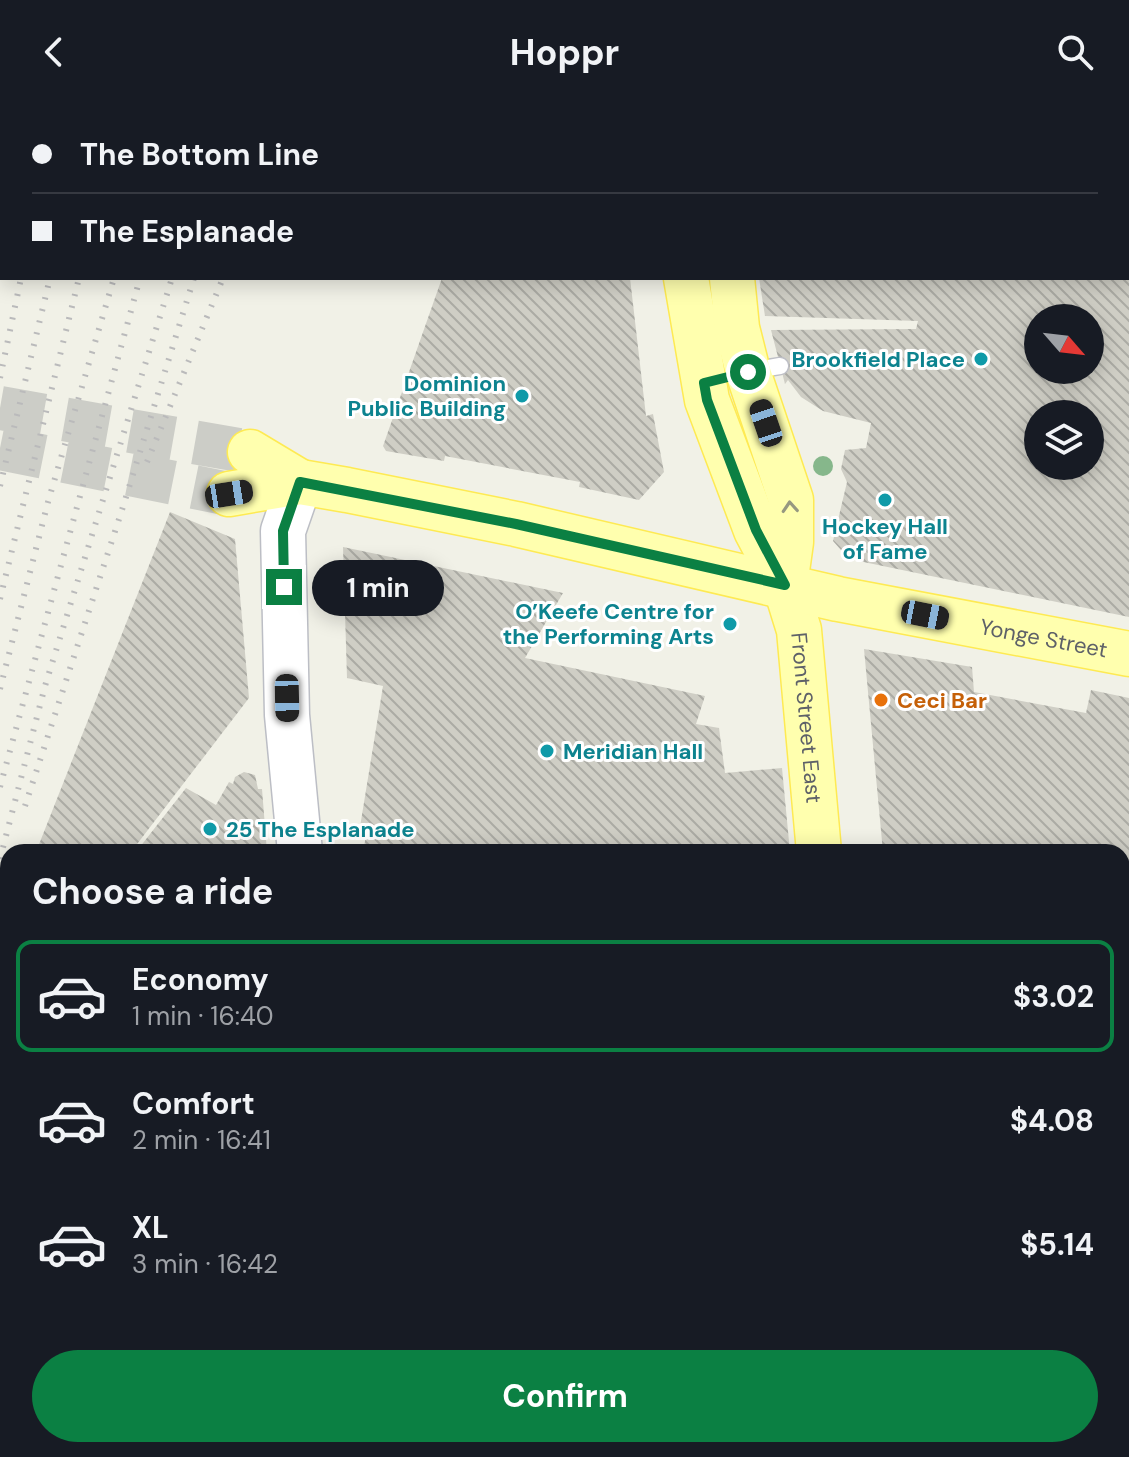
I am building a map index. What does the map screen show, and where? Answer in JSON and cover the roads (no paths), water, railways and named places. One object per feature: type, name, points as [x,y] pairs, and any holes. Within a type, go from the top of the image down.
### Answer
[{"type":"main road","points":[[686,280],[707,400],[756,530],[785,585]]},
{"type":"main road","points":[[732,280],[737,328],[764,369],[791,500],[791,542],[785,585]]},
{"type":"main road","points":[[704,383],[764,369]]},
{"type":"main road","name":"Yonge Street","points":[[250,452],[300,482],[516,524],[838,599],[1129,654]]},
{"type":"main road","name":"Yonge Street","points":[[229,494],[300,482]]},
{"type":"main road","name":"Front Street East","points":[[785,585],[799,630],[818,844]]},
{"type":"street","points":[[299,844],[287,715],[283,531],[300,482]]},
{"type":"tunnel","points":[[0,408],[250,452]]},
{"type":"tunnel","points":[[0,448],[229,494]]},
{"type":"railway","points":[[0,378],[21,280]]},
{"type":"railway","points":[[0,486],[50,280]]},
{"type":"railway","points":[[0,599],[79,280]]},
{"type":"railway","points":[[0,689],[48,502],[113,280]]},
{"type":"railway","points":[[0,787],[139,280]]},
{"type":"railway","points":[[4,844],[45,686],[171,280]]},
{"type":"railway","points":[[25,806],[193,280]]},
{"type":"railway","points":[[147,462],[222,280]]},
{"type":"place","name":"Brookfield Place","points":[[981,359]]},
{"type":"place","name":"Dominion Public Building","points":[[522,396]]},
{"type":"place","name":"Hockey Hall of Fame","points":[[885,500]]},
{"type":"place","name":"O’Keefe Centre for the Performing Arts","points":[[730,624]]},
{"type":"place","name":"Ceci Bar","points":[[881,700]]},
{"type":"place","name":"Meridian Hall","points":[[547,751]]},
{"type":"place","name":"25 The Esplanade","points":[[210,829]]}]
